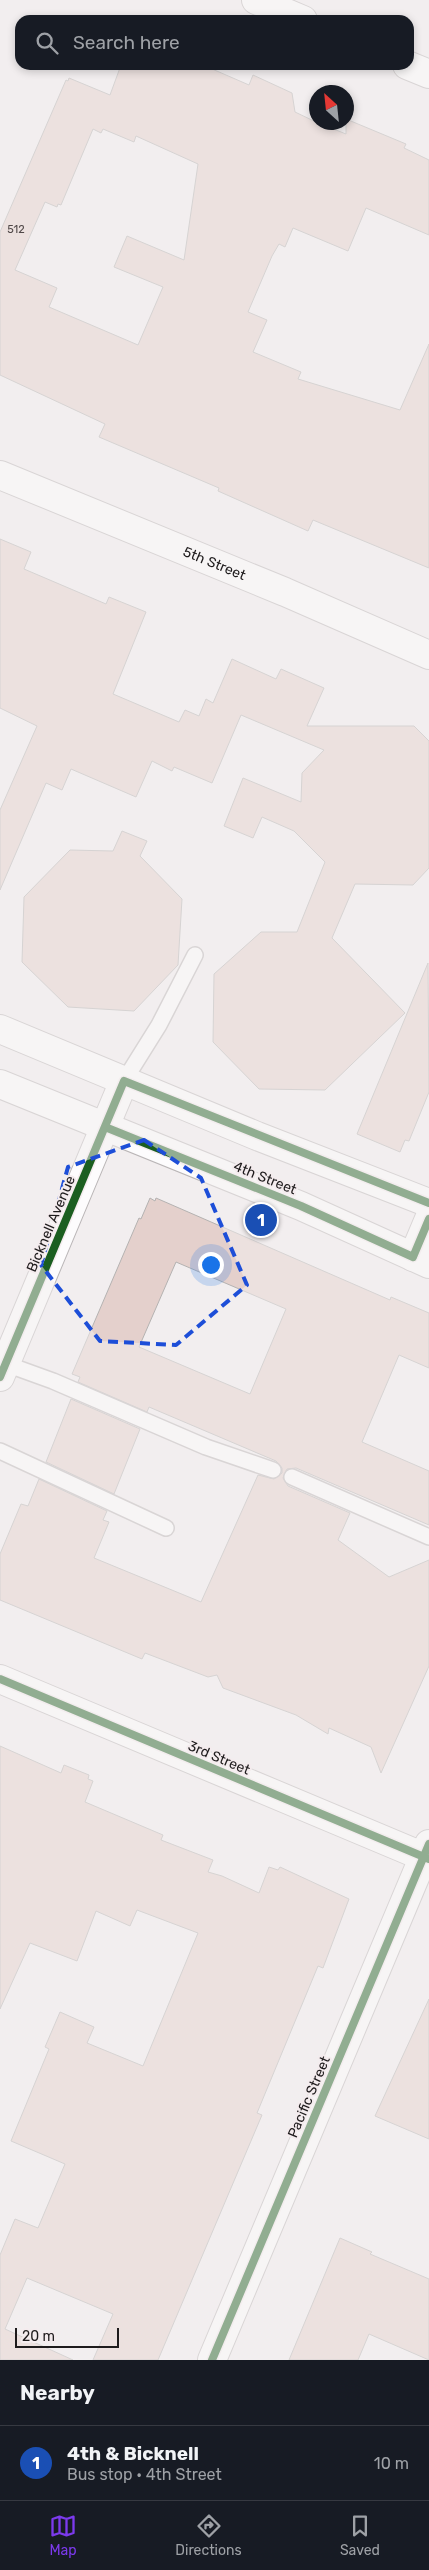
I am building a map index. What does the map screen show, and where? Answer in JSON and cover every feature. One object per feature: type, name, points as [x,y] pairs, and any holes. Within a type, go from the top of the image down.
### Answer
[{"type":"street","points":[[256,0],[291,15]]},
{"type":"street","points":[[414,68],[429,74]]},
{"type":"street","name":"5th Street","points":[[0,474],[277,588],[429,655]]},
{"type":"street","points":[[0,1029],[429,1203]]},
{"type":"street","name":"Bicknell Avenue","points":[[3,1370],[124,1080]]},
{"type":"street","name":"4th Street","points":[[0,1084],[301,1206],[421,1261]]},
{"type":"street","points":[[421,1261],[429,1219]]},
{"type":"street","name":"3rd Street","points":[[0,1679],[427,1854]]},
{"type":"street","name":"Pacific Street","points":[[212,2360],[427,1854]]},
{"type":"lane","points":[[124,1080],[159,1025],[195,956]]},
{"type":"lane","points":[[3,1370],[53,1381],[206,1447],[273,1470]]},
{"type":"lane","points":[[0,1451],[166,1528]]},
{"type":"lane","points":[[292,1477],[429,1537]]},
{"type":"highlighted area","points":[[144,1140],[201,1178],[247,1285],[176,1345],[100,1341],[41,1265],[68,1167]]},
{"type":"building","points":[[119,70],[214,70],[249,85],[253,75],[292,93],[295,112],[309,119],[309,130],[336,130],[346,134],[346,130],[354,130],[354,122],[406,144],[404,148],[429,160],[429,235],[366,208],[348,251],[293,228],[285,247],[279,244],[272,256],[248,312],[267,320],[253,352],[301,372],[298,379],[400,410],[429,344],[429,568],[313,520],[308,531],[218,491],[219,488],[99,437],[105,424],[0,375],[0,232],[66,80],[68,81],[69,78],[110,95]],"holes":[[[93,129],[101,133],[103,129],[134,142],[136,136],[198,164],[184,260],[127,236],[114,267],[163,287],[138,345],[49,307],[57,288],[15,270],[45,202],[57,207],[58,204],[61,205]]]},
{"type":"building","points":[[0,539],[31,552],[24,569],[106,604],[109,597],[146,612],[113,694],[179,722],[185,710],[199,716],[206,699],[213,703],[232,659],[276,679],[281,669],[324,688],[307,726],[414,726],[429,741],[429,868],[413,885],[355,884],[332,938],[405,1013],[325,1090],[259,1089],[213,1042],[214,974],[261,932],[297,932],[325,862],[294,831],[262,817],[253,838],[224,826],[243,778],[301,802],[302,773],[324,750],[241,715],[212,783],[174,767],[172,771],[152,761],[136,797],[71,769],[62,790],[46,783],[0,890],[0,810],[37,726],[0,708]]},
{"type":"building","points":[[122,831],[147,841],[140,856],[182,899],[178,965],[134,1011],[68,1007],[22,962],[24,897],[70,850],[113,851]]},
{"type":"building","points":[[428,963],[429,1092],[409,1141],[405,1140],[400,1152],[357,1134]]},
{"type":"building","points":[[150,1198],[155,1201],[156,1198],[390,1300],[391,1297],[429,1313],[429,1368],[399,1355],[362,1442],[429,1471],[429,1525],[296,1468],[287,1469],[283,1478],[288,1486],[350,1513],[338,1540],[389,1577],[429,1560],[429,1666],[381,1773],[371,1747],[329,1728],[328,1734],[296,1715],[223,1688],[217,1675],[208,1677],[145,1653],[142,1659],[0,1600],[0,1554],[21,1504],[28,1506],[39,1479],[107,1511],[103,1520],[109,1522],[94,1558],[201,1602],[258,1475],[274,1479],[282,1473],[282,1468],[276,1461],[149,1407],[147,1412],[78,1382],[80,1377],[72,1374],[139,1218],[141,1219]],"holes":[[[176,1262],[286,1309],[250,1394],[139,1347]]]},
{"type":"building","points":[[71,1399],[140,1429],[114,1494],[46,1462]]},
{"type":"building","points":[[0,1746],[61,1773],[64,1765],[89,1775],[88,1779],[93,1781],[85,1802],[163,1835],[161,1840],[213,1860],[208,1872],[222,1876],[259,1893],[269,1867],[278,1870],[280,1867],[349,1899],[323,1968],[318,1966],[257,2113],[262,2115],[158,2360],[93,2360],[113,2314],[27,2278],[5,2329],[73,2360],[0,2360],[0,2255],[15,2219],[38,2228],[65,2164],[11,2141],[49,2049],[45,2047],[60,2012],[94,2027],[87,2043],[143,2066],[198,1933],[137,1910],[130,1926],[96,1911],[77,1961],[30,1943],[0,2009]]},
{"type":"building","points":[[429,1999],[429,2139],[375,2116]]},
{"type":"building","points":[[340,2238],[372,2252],[370,2254],[429,2279],[429,2360],[369,2334],[358,2360],[289,2360]]},
{"type":"cycle path","points":[[0,1377],[124,1081],[429,1203]]},
{"type":"cycle path","points":[[105,1127],[301,1206],[413,1257],[429,1219]]},
{"type":"cycle path","points":[[0,1679],[429,1859]]},
{"type":"cycle path","points":[[212,2360],[429,1844]]},
{"type":"place","name":"4th & Bicknell","points":[[261,1220]]}]
